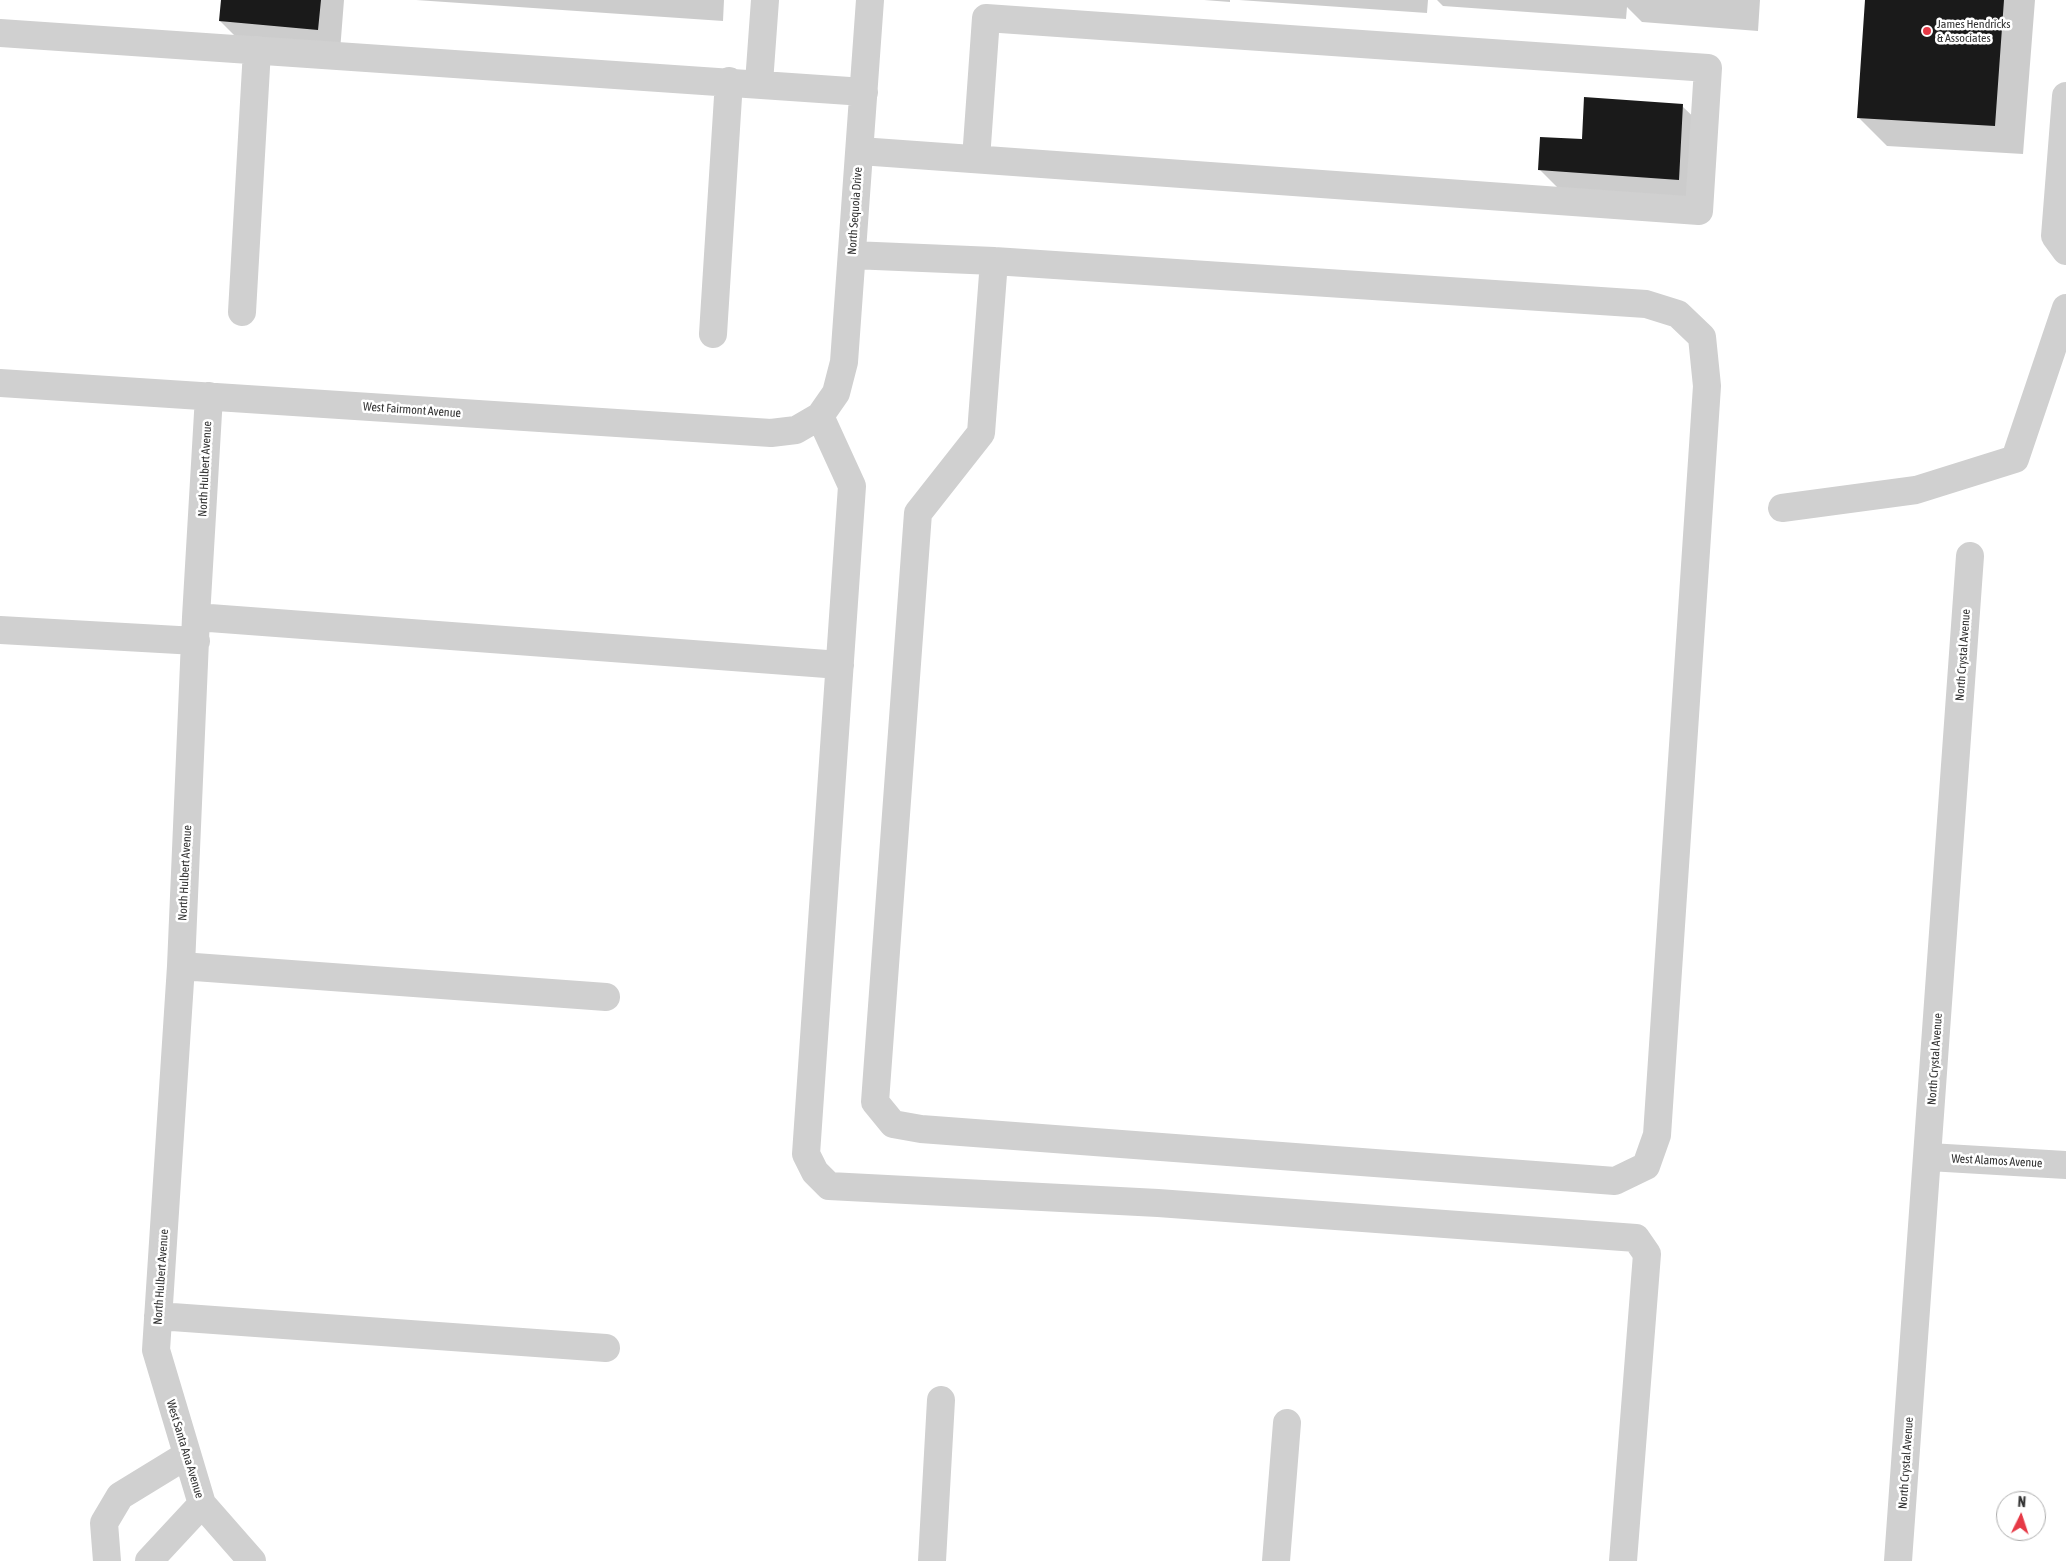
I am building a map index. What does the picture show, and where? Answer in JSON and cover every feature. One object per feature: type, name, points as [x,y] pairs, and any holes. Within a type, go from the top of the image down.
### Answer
[{"type":"street","points":[[759,84],[765,0]]},
{"type":"street","name":"North Sequoia Drive","points":[[820,416],[836,393],[844,362],[870,0]]},
{"type":"street","points":[[860,151],[1698,211],[1708,68],[979,9],[976,159]]},
{"type":"street","points":[[0,34],[729,81],[864,92]]},
{"type":"street","points":[[242,312],[257,50]]},
{"type":"street","points":[[713,334],[729,81]]},
{"type":"street","points":[[2066,96],[2055,236],[2066,251]]},
{"type":"street","points":[[852,255],[994,261],[1646,304],[1678,314],[1702,337],[1707,386],[1657,1135],[1646,1166],[1615,1181],[921,1130],[893,1124],[875,1102],[918,513],[981,433],[994,261]]},
{"type":"street","points":[[1782,508],[1916,490],[2015,458],[2066,308]]},
{"type":"street","name":"West Fairmont Avenue","points":[[0,383],[772,433],[796,430],[820,416]]},
{"type":"street","name":"North Hulbert Avenue","points":[[156,1350],[180,966],[209,396]]},
{"type":"street","points":[[820,416],[852,486],[806,1154],[815,1172],[829,1186],[1158,1203],[1636,1238],[1648,1254],[1623,1561]]},
{"type":"street","name":"North Crystal Avenue","points":[[1898,1561],[1929,1157],[1970,556]]},
{"type":"street","points":[[0,630],[196,629],[840,665]]},
{"type":"street","points":[[180,966],[606,997]]},
{"type":"street","name":"West Alamos Avenue","points":[[1929,1157],[2066,1165]]},
{"type":"street","points":[[158,1316],[606,1348]]},
{"type":"street","name":"West Santa Ana Avenue","points":[[156,1350],[202,1504],[252,1561]]},
{"type":"street","points":[[932,1561],[941,1400]]},
{"type":"street","points":[[1276,1561],[1286,1423]]},
{"type":"street","points":[[107,1561],[104,1522],[120,1496],[187,1455]]},
{"type":"street","points":[[149,1561],[202,1504]]},
{"type":"building","points":[[221,0],[321,0],[318,30],[219,21]]},
{"type":"building","points":[[1865,0],[2004,0],[1995,126],[1857,118]]},
{"type":"building","points":[[1584,97],[1683,104],[1679,180],[1538,170],[1540,137],[1582,139]]},
{"type":"place","name":"James Hendricks & Associates","points":[[1927,31]]}]
